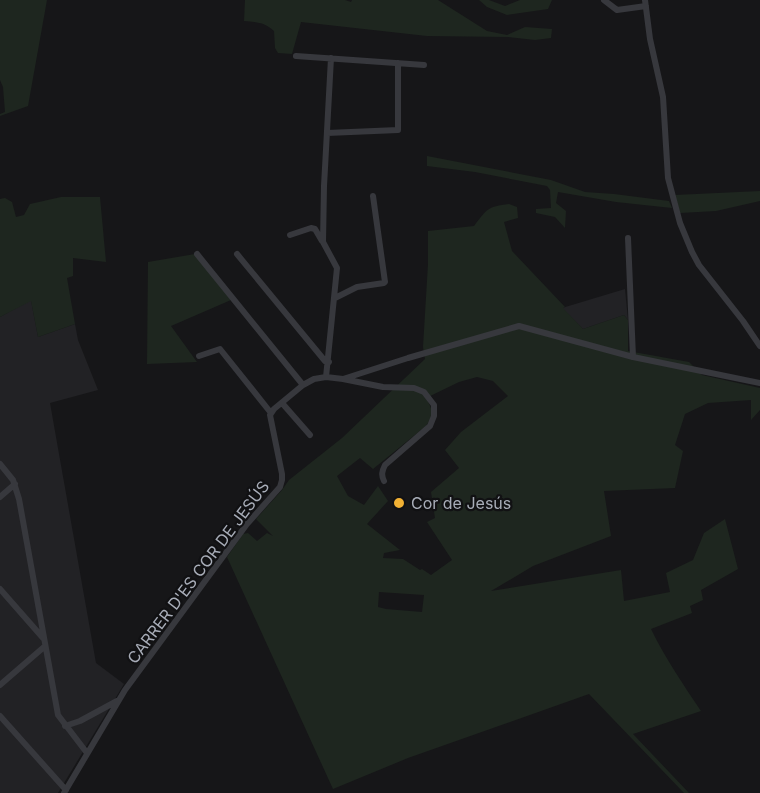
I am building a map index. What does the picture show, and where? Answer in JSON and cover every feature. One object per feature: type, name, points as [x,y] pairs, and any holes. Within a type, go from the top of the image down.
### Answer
[{"type":"street","points":[[604,0],[617,10],[646,3],[650,39],[663,97],[668,178],[680,224],[699,265],[760,346]]},
{"type":"street","points":[[296,56],[424,65]]},
{"type":"street","points":[[322,242],[331,58]]},
{"type":"street","points":[[327,133],[398,130],[399,63]]},
{"type":"street","points":[[335,298],[357,287],[385,282],[373,196]]},
{"type":"street","points":[[290,235],[311,228],[315,229],[337,268],[326,377]]},
{"type":"street","points":[[628,238],[633,357]]},
{"type":"street","points":[[197,254],[303,385]]},
{"type":"street","points":[[237,254],[318,353],[328,362]]},
{"type":"street","points":[[343,379],[519,326],[633,357],[760,384]]},
{"type":"street","points":[[199,356],[220,349],[271,413],[303,385],[314,379],[326,377],[383,387],[414,388],[424,392],[434,405],[434,416],[430,426],[385,465],[382,477],[384,482]]},
{"type":"street","points":[[282,403],[310,435]]},
{"type":"street","name":"CARRER D'ES COR DE JESÚS","points":[[65,792],[118,701],[247,524],[280,487],[282,474],[270,418],[271,413]]},
{"type":"street","points":[[0,464],[15,484],[19,500],[58,715],[87,753]]},
{"type":"street","points":[[0,497],[15,484]]},
{"type":"street","points":[[0,589],[43,639]]},
{"type":"street","points":[[24,616],[32,614],[38,608]]},
{"type":"street","points":[[0,685],[44,647]]},
{"type":"street","points":[[65,726],[80,721],[118,701]]},
{"type":"street","points":[[0,716],[65,792]]},
{"type":"shaded area","points":[[0,0],[47,0],[28,106],[0,116],[5,112],[3,87],[0,80]]},
{"type":"shaded area","points":[[245,0],[345,0],[351,2],[352,0],[438,0],[487,31],[507,35],[525,27],[552,29],[551,38],[535,40],[508,37],[427,36],[301,22],[292,54],[278,53],[275,48],[274,31],[271,28],[264,24],[244,21]]},
{"type":"shaded area","points":[[479,0],[489,0],[505,6],[520,0],[552,0],[548,9],[507,15],[487,7]]},
{"type":"shaded area","points":[[427,156],[551,180],[585,192],[669,201],[672,208],[616,202],[558,192],[556,203],[566,211],[565,228],[555,217],[536,213],[536,209],[551,208],[550,190],[547,186],[475,172],[427,166]]},
{"type":"shaded area","points":[[760,191],[760,201],[716,211],[680,213],[675,195]]},
{"type":"shaded area","points":[[61,197],[100,197],[106,262],[73,258],[73,276],[67,278],[75,324],[38,337],[31,301],[0,317],[0,199],[5,198],[12,202],[16,217],[24,215],[30,204]]},
{"type":"shaded area","points":[[509,204],[517,207],[518,218],[504,222],[512,251],[583,329],[624,315],[628,320],[628,351],[689,362],[702,375],[760,388],[760,410],[751,420],[751,400],[708,403],[685,414],[675,445],[683,451],[675,488],[604,491],[611,536],[533,566],[491,591],[621,570],[624,601],[670,592],[666,573],[693,560],[704,533],[725,519],[738,569],[701,590],[703,600],[690,606],[692,613],[651,629],[668,661],[701,711],[633,734],[689,793],[684,793],[589,694],[408,758],[333,789],[227,557],[243,534],[248,533],[257,541],[267,533],[273,536],[256,519],[289,480],[342,438],[425,359],[423,347],[428,231],[474,226],[488,209]],"holes":[[[477,377],[493,381],[508,396],[461,432],[445,450],[459,468],[431,492],[435,518],[427,522],[452,560],[431,575],[403,559],[383,558],[384,553],[400,550],[367,524],[388,501],[378,486],[364,505],[348,496],[337,476],[360,458],[373,469],[426,426],[432,412],[426,398],[459,382]],[[379,592],[424,595],[422,612],[378,607]]]},
{"type":"shaded area","points":[[195,254],[231,300],[171,326],[197,362],[147,364],[148,262]]},
{"type":"shaded area","points":[[625,289],[628,320],[624,315],[583,329],[562,308]]},
{"type":"shaded area","points":[[31,300],[38,337],[75,324],[78,340],[98,390],[50,403],[96,663],[124,684],[58,793],[0,793],[0,317]]},
{"type":"place","name":"Cor de Jesús","points":[[399,503]]}]
